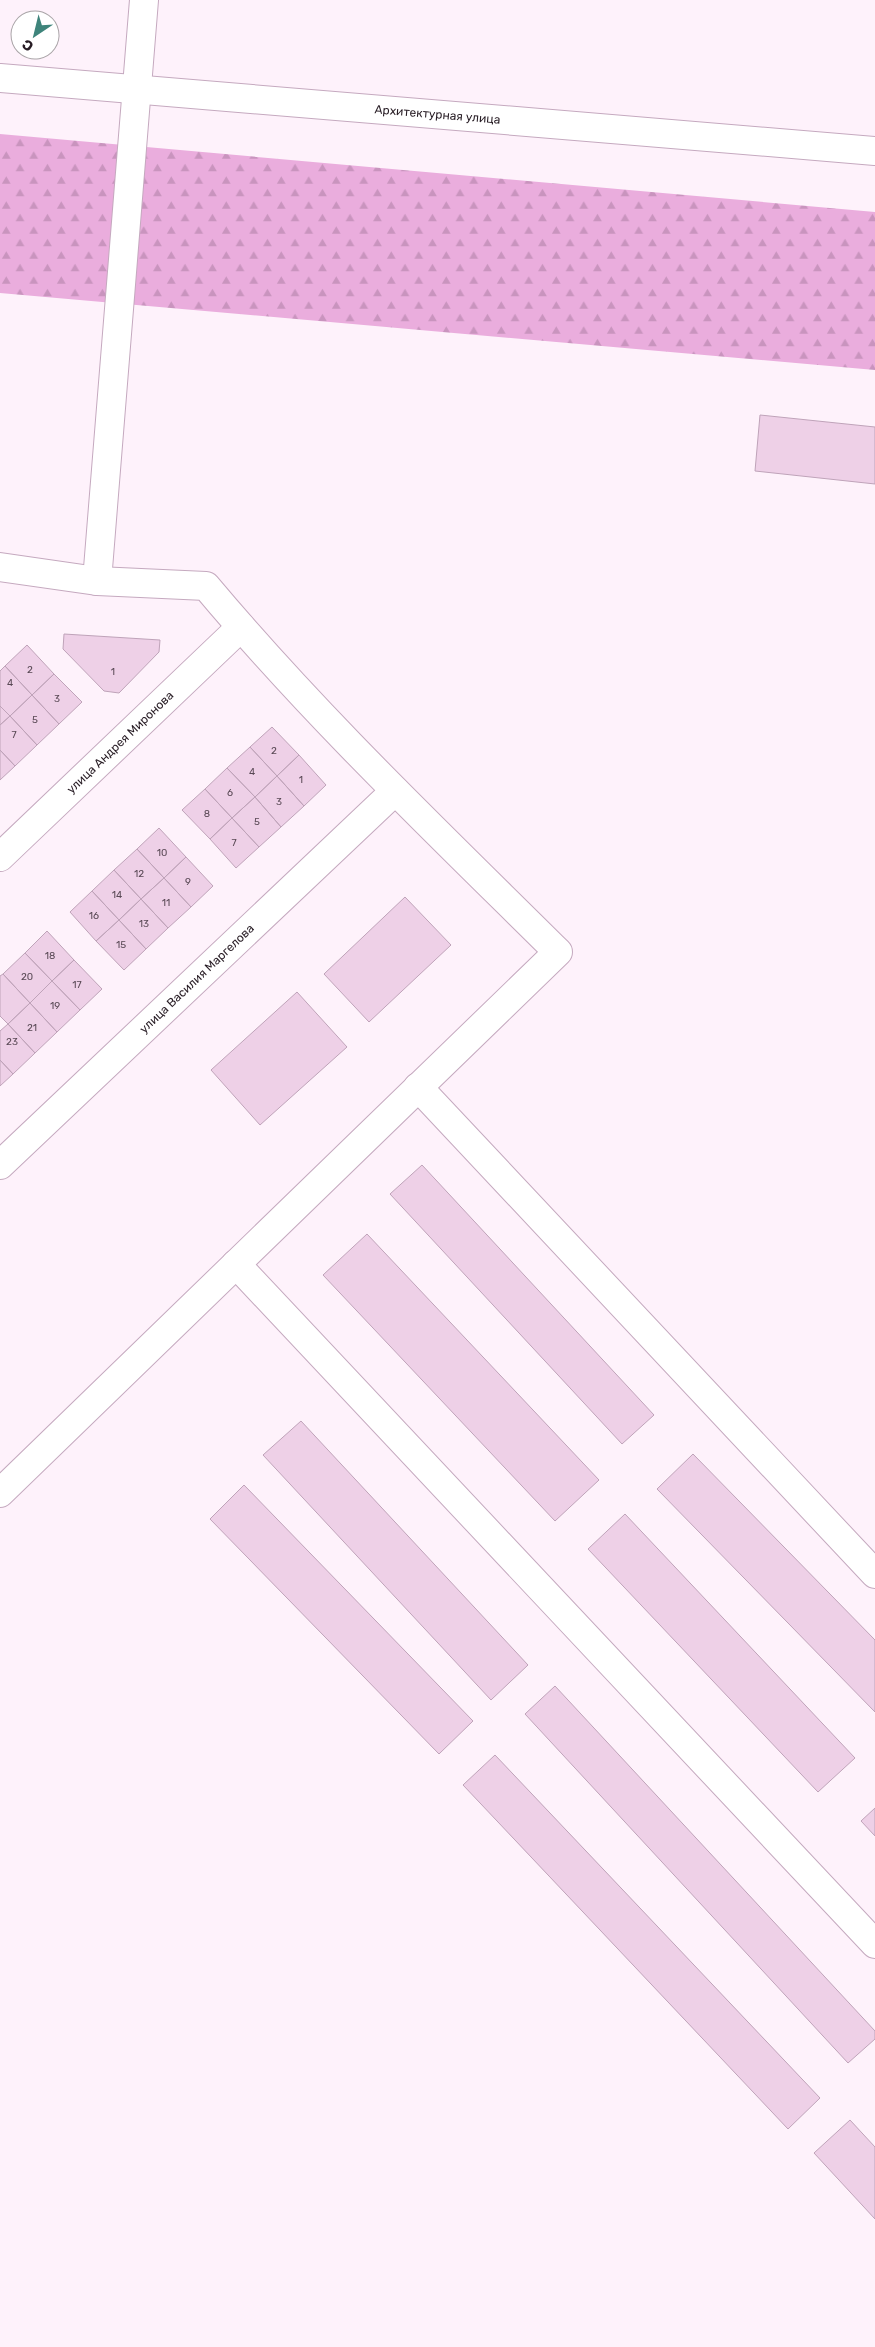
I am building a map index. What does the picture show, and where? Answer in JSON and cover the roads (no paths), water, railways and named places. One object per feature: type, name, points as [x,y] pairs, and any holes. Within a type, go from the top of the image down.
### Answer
[{"type":"street","points":[[97,581],[144,0]]},
{"type":"street","name":"Архитектурная улица","points":[[0,78],[875,151]]},
{"type":"street","points":[[0,567],[97,581],[206,586],[241,627],[395,791],[558,952],[0,1493]]},
{"type":"street","name":"улица Андрея Миронова","points":[[0,857],[241,627]]},
{"type":"street","name":"улица Василия Маргелова","points":[[0,1165],[395,791]]},
{"type":"street","points":[[418,1087],[875,1574]]},
{"type":"street","points":[[236,1264],[875,1944]]}]
